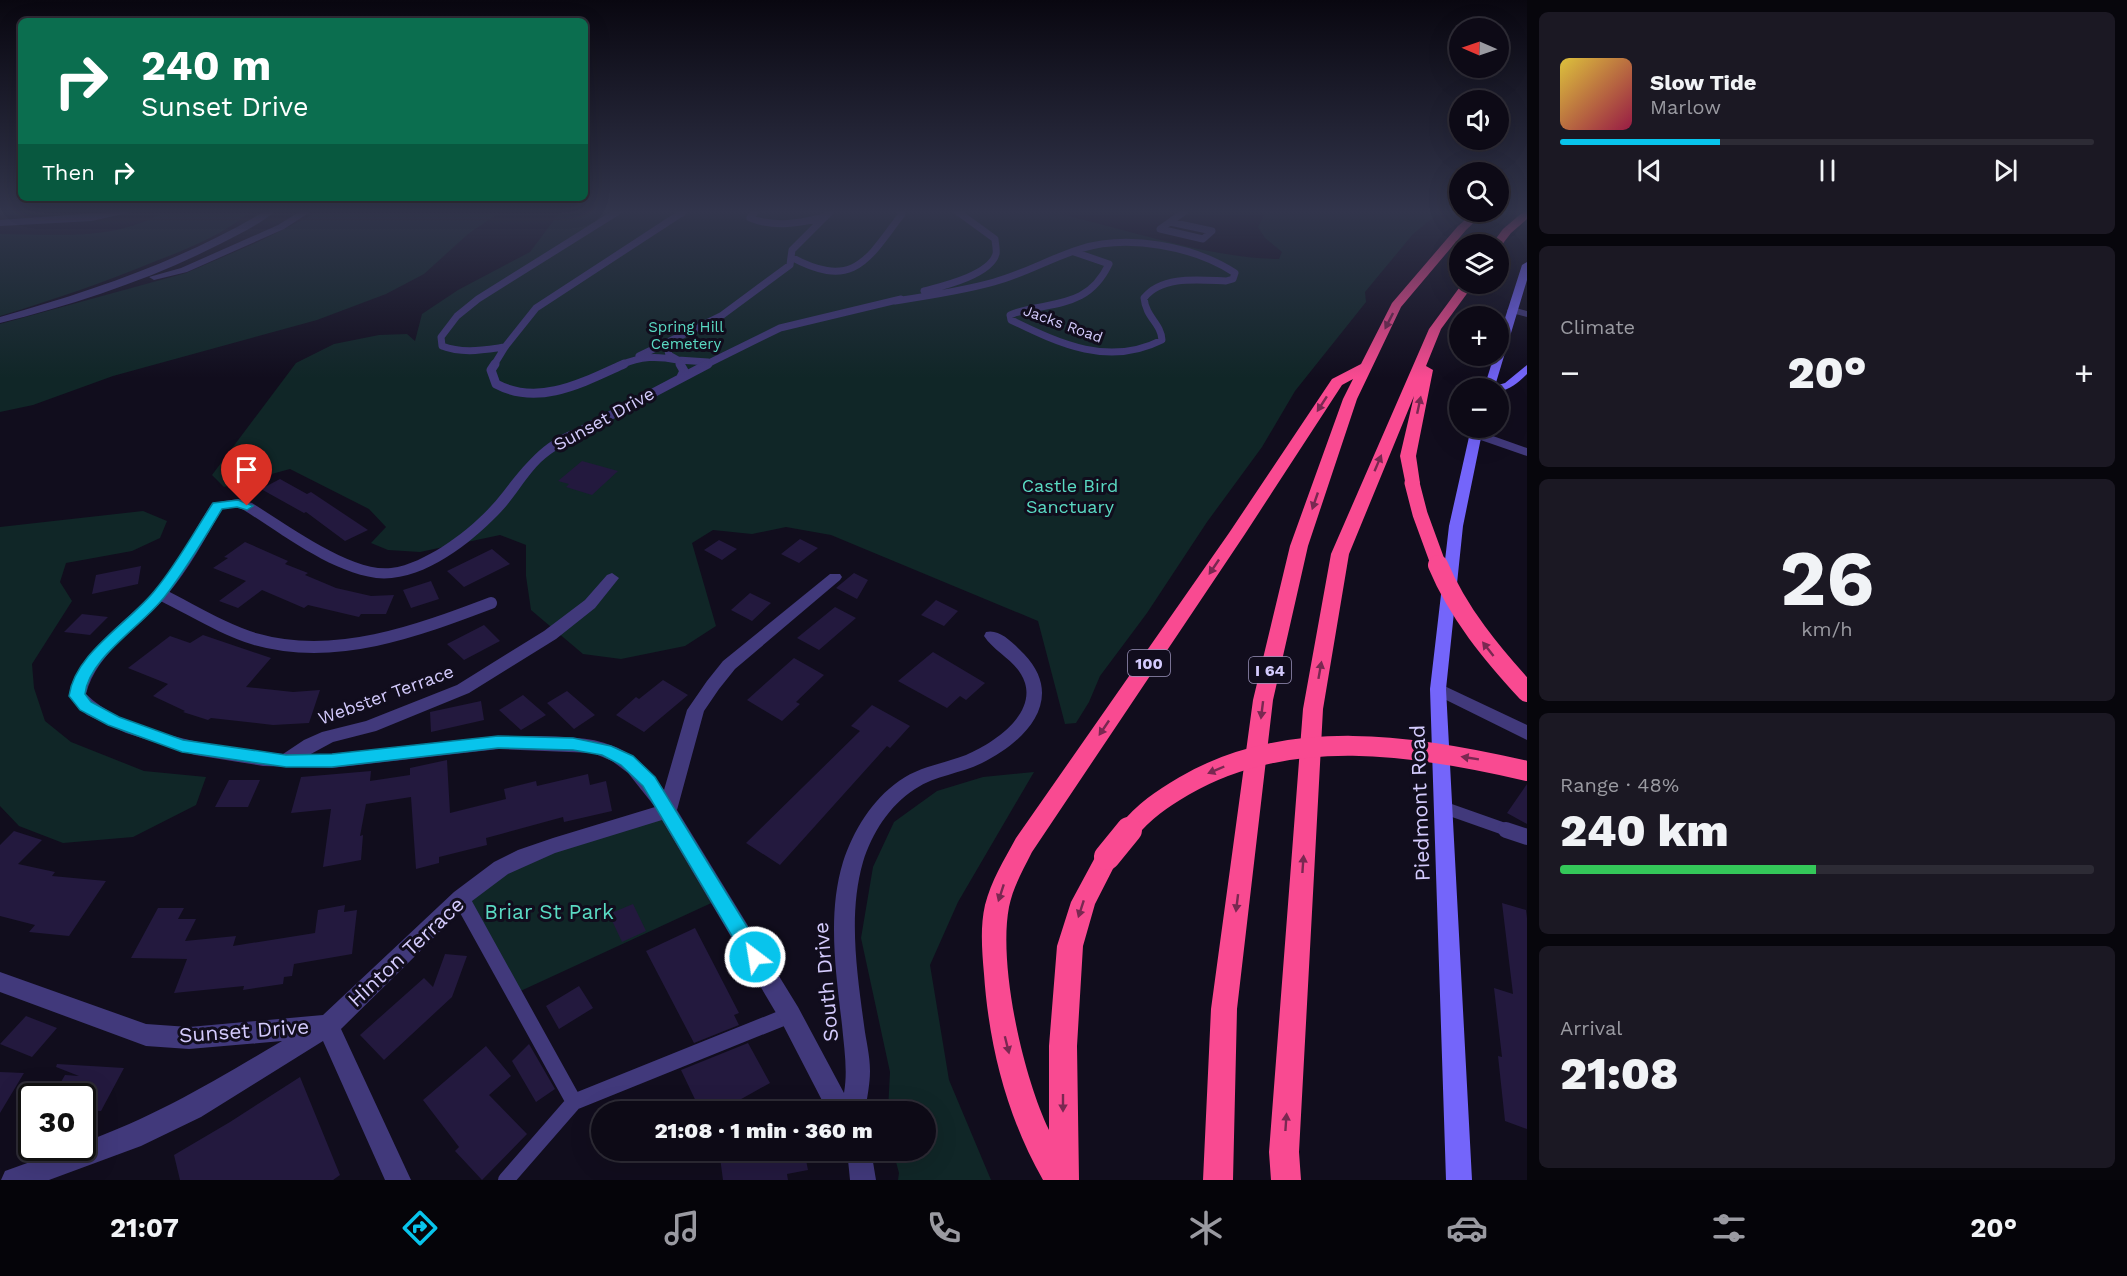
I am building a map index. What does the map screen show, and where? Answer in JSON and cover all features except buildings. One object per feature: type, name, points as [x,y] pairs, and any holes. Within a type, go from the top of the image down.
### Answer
[{"type":"highway","name":"I 64","points":[[1218,1180],[1224,1009],[1263,700],[1299,546],[1350,399],[1396,306],[1429,267]]},
{"type":"highway","name":"I 64","points":[[1286,1180],[1284,1152],[1313,709],[1340,554],[1435,329],[1461,294]]},
{"type":"highway","points":[[1435,329],[1408,456],[1421,521],[1443,579],[1467,621],[1506,671],[1527,692]]},
{"type":"highway","name":"100","points":[[1062,1180],[1026,1112],[1006,1042],[994,939],[996,908],[1003,885],[1024,844],[1237,534],[1337,382],[1365,367]]},
{"type":"highway","points":[[1062,1180],[1063,1046],[1070,946],[1083,902],[1107,857],[1136,820],[1158,801],[1184,784],[1225,766],[1267,754],[1305,747],[1365,745],[1420,750],[1488,761],[1527,771]]},
{"type":"street","points":[[0,320],[98,292],[159,267]]},
{"type":"street","points":[[130,279],[159,276],[191,267]]},
{"type":"street","points":[[1492,378],[1526,267]]},
{"type":"street","points":[[1512,310],[1527,314]]},
{"type":"street","points":[[1509,385],[1527,368]]},
{"type":"street","name":"Sunset Drive","points":[[579,432],[544,453],[495,511],[472,532],[427,562],[403,570],[376,573],[352,566],[247,506],[224,504],[217,506],[194,547],[160,594],[90,663],[78,683],[77,696],[86,706],[114,721],[182,746],[286,761],[332,761],[498,742],[573,744],[606,750],[627,761],[649,782],[667,811],[790,1015],[835,1101]]},
{"type":"street","name":"Piedmont Road","points":[[1459,1180],[1438,689],[1456,526],[1474,438]]},
{"type":"street","points":[[1495,438],[1527,452]]},
{"type":"street","points":[[667,811],[696,710],[713,685],[729,665],[835,577]]},
{"type":"street","name":"Webster Terrace","points":[[286,761],[310,745],[328,737],[370,726],[463,689],[550,635],[590,604],[612,578]]},
{"type":"street","name":"South Drive","points":[[854,1101],[858,1070],[845,955],[844,909],[856,852],[876,815],[899,790],[924,775],[972,760],[998,746],[1014,733],[1031,712],[1035,694],[1030,673],[1019,658],[992,636]]},
{"type":"street","points":[[1438,689],[1527,733]]},
{"type":"street","name":"Hinton Terrace","points":[[14,1180],[132,1137],[192,1107],[328,1026],[461,898],[501,868],[525,856],[667,811]]},
{"type":"street","name":"Sunset Drive","points":[[0,982],[146,1035],[189,1038],[328,1026],[398,1180]]},
{"type":"street","points":[[860,1161],[863,1180]]},
{"type":"lane","points":[[505,347],[479,351],[451,350],[442,346],[441,337],[457,316],[478,298],[528,267]]},
{"type":"lane","points":[[598,267],[536,308],[505,347],[491,370],[496,384],[511,392],[529,395],[571,388],[721,316],[787,267]]},
{"type":"lane","points":[[811,267],[831,270],[847,267]]},
{"type":"lane","name":"Sunset Drive","points":[[579,432],[681,376],[792,324],[895,301],[974,274],[985,267]]},
{"type":"lane","name":"Jacks Road","points":[[895,301],[946,293],[997,281],[1034,267]]},
{"type":"lane","name":"Jacks Road","points":[[1107,267],[1088,294],[1080,299],[1021,310],[1010,315],[1011,320],[1079,348],[1101,354],[1136,353],[1162,340],[1162,333],[1146,310],[1144,301],[1150,290],[1156,286],[1181,281],[1233,279],[1235,273],[1228,267]]},
{"type":"lane","points":[[666,343],[669,355],[678,360],[684,371],[681,376]]},
{"type":"lane","points":[[637,358],[671,358],[712,362]]},
{"type":"lane","points":[[160,594],[254,638],[284,645],[315,647],[390,635],[442,622],[491,603]]},
{"type":"lane","points":[[1442,807],[1527,837]]},
{"type":"lane","points":[[461,898],[574,1102]]},
{"type":"lane","points":[[506,1180],[574,1102],[790,1015]]},
{"type":"green space","points":[[0,267],[139,267],[59,297],[0,316]]},
{"type":"green space","points":[[200,267],[432,267],[424,274],[386,294],[317,320],[113,376],[33,405],[0,412],[0,324],[186,273]]},
{"type":"green space","name":"Castle Bird Sanctuary","points":[[501,267],[1386,267],[1365,292],[1366,302],[1295,391],[1262,447],[1207,522],[1147,613],[1100,676],[1089,702],[1076,723],[1065,724],[1038,621],[831,535],[786,527],[752,534],[713,530],[692,543],[716,626],[685,646],[621,659],[583,654],[531,610],[526,576],[526,545],[500,535],[420,552],[388,550],[371,543],[386,527],[369,509],[290,469],[224,487],[212,475],[296,363],[334,344],[379,335],[407,334],[415,341],[422,314],[458,290]]},
{"type":"green space","points":[[143,511],[167,521],[160,538],[132,551],[66,563],[60,582],[72,601],[32,664],[34,688],[45,721],[71,742],[144,771],[206,777],[196,805],[133,837],[63,843],[19,826],[0,806],[0,527]]},
{"type":"green space","points":[[1034,772],[958,902],[930,965],[949,1080],[991,1180],[898,1180],[899,1173],[896,1161],[936,1161],[936,1101],[889,1101],[890,1072],[861,938],[873,867],[894,822],[937,791],[983,777]]},
{"type":"green space","name":"Briar St Park","points":[[667,811],[720,899],[514,994],[461,898],[501,868]]},
{"type":"route","points":[[247,506],[224,504],[217,506],[194,547],[160,594],[90,663],[78,683],[77,696],[86,706],[114,721],[182,746],[286,761],[332,761],[498,742],[573,744],[606,750],[627,761],[649,782],[755,957]]},
{"type":"park label","name":"Spring Hill Cemetery","points":[[686,336]]}]
